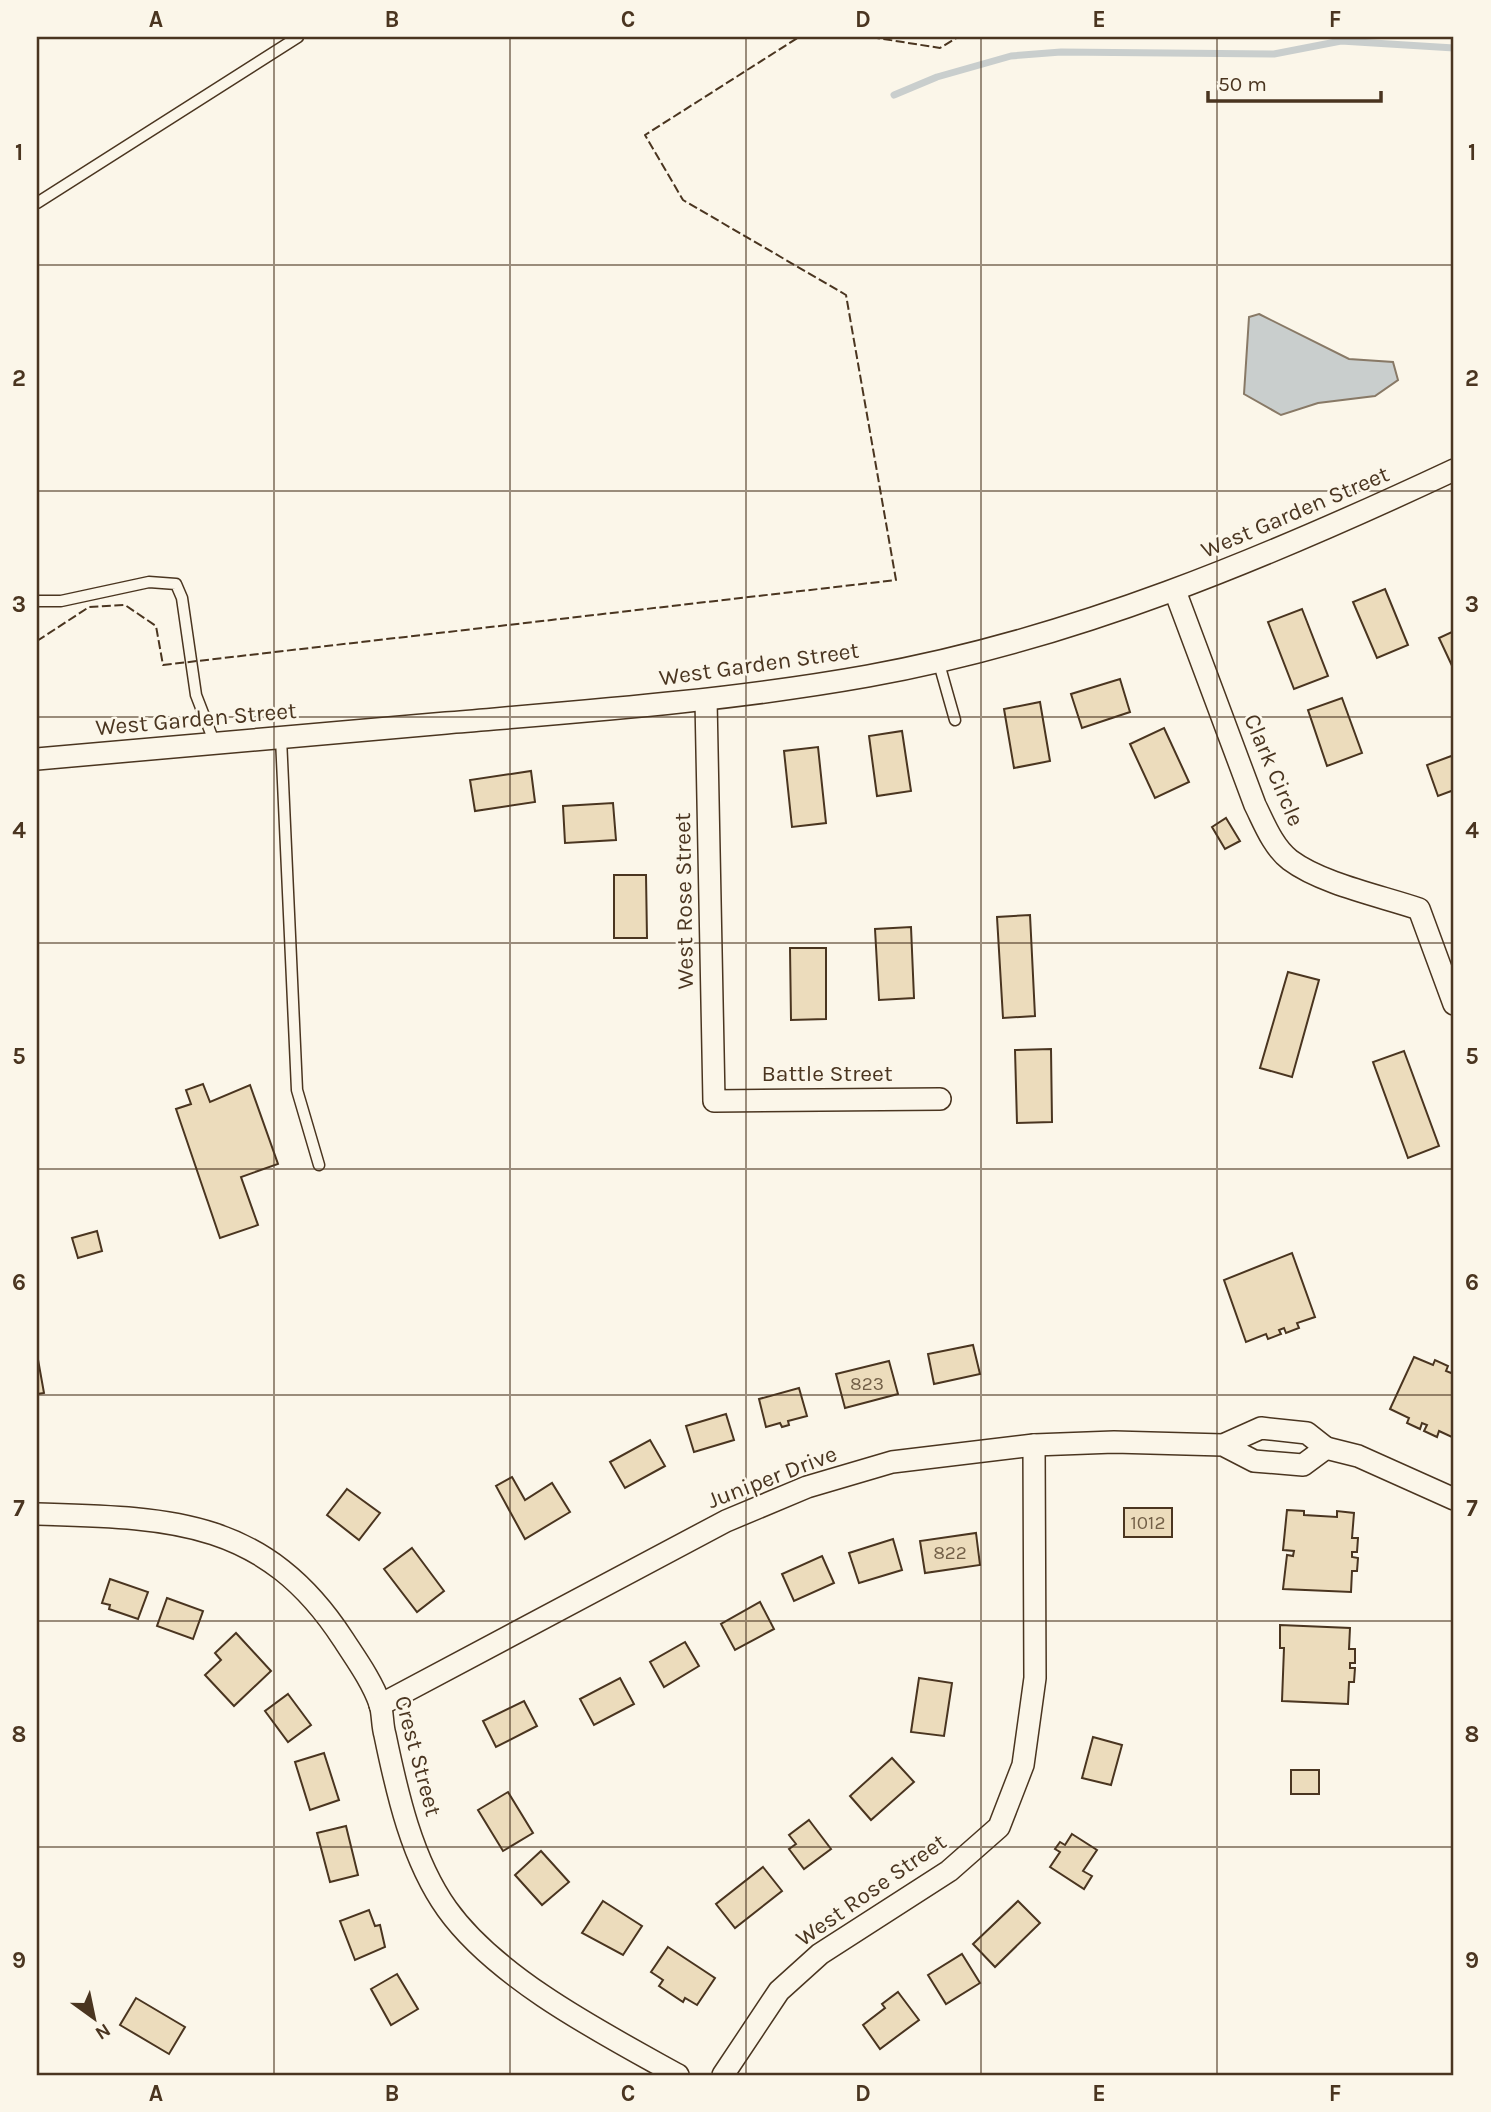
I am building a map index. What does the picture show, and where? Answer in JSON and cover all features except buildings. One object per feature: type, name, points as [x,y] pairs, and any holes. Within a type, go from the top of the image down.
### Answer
[{"type":"street","name":"West Garden Street","points":[[37,759],[706,700],[870,676],[1006,643],[1175,592],[1256,560],[1454,470]]},
{"type":"street","name":"Clark Circle","points":[[1175,592],[1255,805],[1271,838],[1290,860],[1327,878],[1419,909],[1454,1004]]},
{"type":"street","name":"West Rose Street","points":[[706,700],[714,1101]]},
{"type":"street","name":"Battle Street","points":[[714,1101],[940,1099]]},
{"type":"street","name":"Juniper Drive","points":[[380,1705],[726,1521],[807,1487],[892,1462],[1034,1444],[1114,1442],[1223,1445],[1261,1428],[1307,1433],[1326,1448],[1358,1456],[1454,1499]]},
{"type":"street","name":"West Rose Street","points":[[723,2075],[779,1990],[820,1954],[949,1871],[999,1827],[1023,1765],[1035,1678],[1034,1444]]},
{"type":"street","name":"Juniper Drive","points":[[1223,1445],[1254,1461],[1303,1465],[1326,1448]]},
{"type":"street","name":"Crest Street","points":[[37,1514],[128,1517],[215,1532],[245,1545],[279,1565],[305,1589],[338,1632],[380,1705],[384,1734],[413,1839],[428,1877],[447,1908],[470,1936],[570,2014],[678,2075]]},
{"type":"lane","points":[[37,203],[298,37]]},
{"type":"lane","points":[[37,601],[61,601],[149,582],[176,584],[182,598],[196,695],[215,744]]},
{"type":"lane","points":[[938,660],[955,720]]},
{"type":"lane","points":[[281,738],[297,1090],[319,1165]]},
{"type":"shaded area","points":[[1259,314],[1349,359],[1393,362],[1398,380],[1375,396],[1318,403],[1281,415],[1244,394],[1249,317]]},
{"type":"waterway","points":[[894,95],[937,77],[1011,56],[1061,52],[1274,54],[1341,41],[1454,48]]},
{"type":"fence","points":[[37,641],[89,607],[125,605],[156,626],[163,665],[896,580],[846,295],[683,200],[645,135],[799,37]]},
{"type":"fence","points":[[871,37],[940,48],[958,37]]}]
